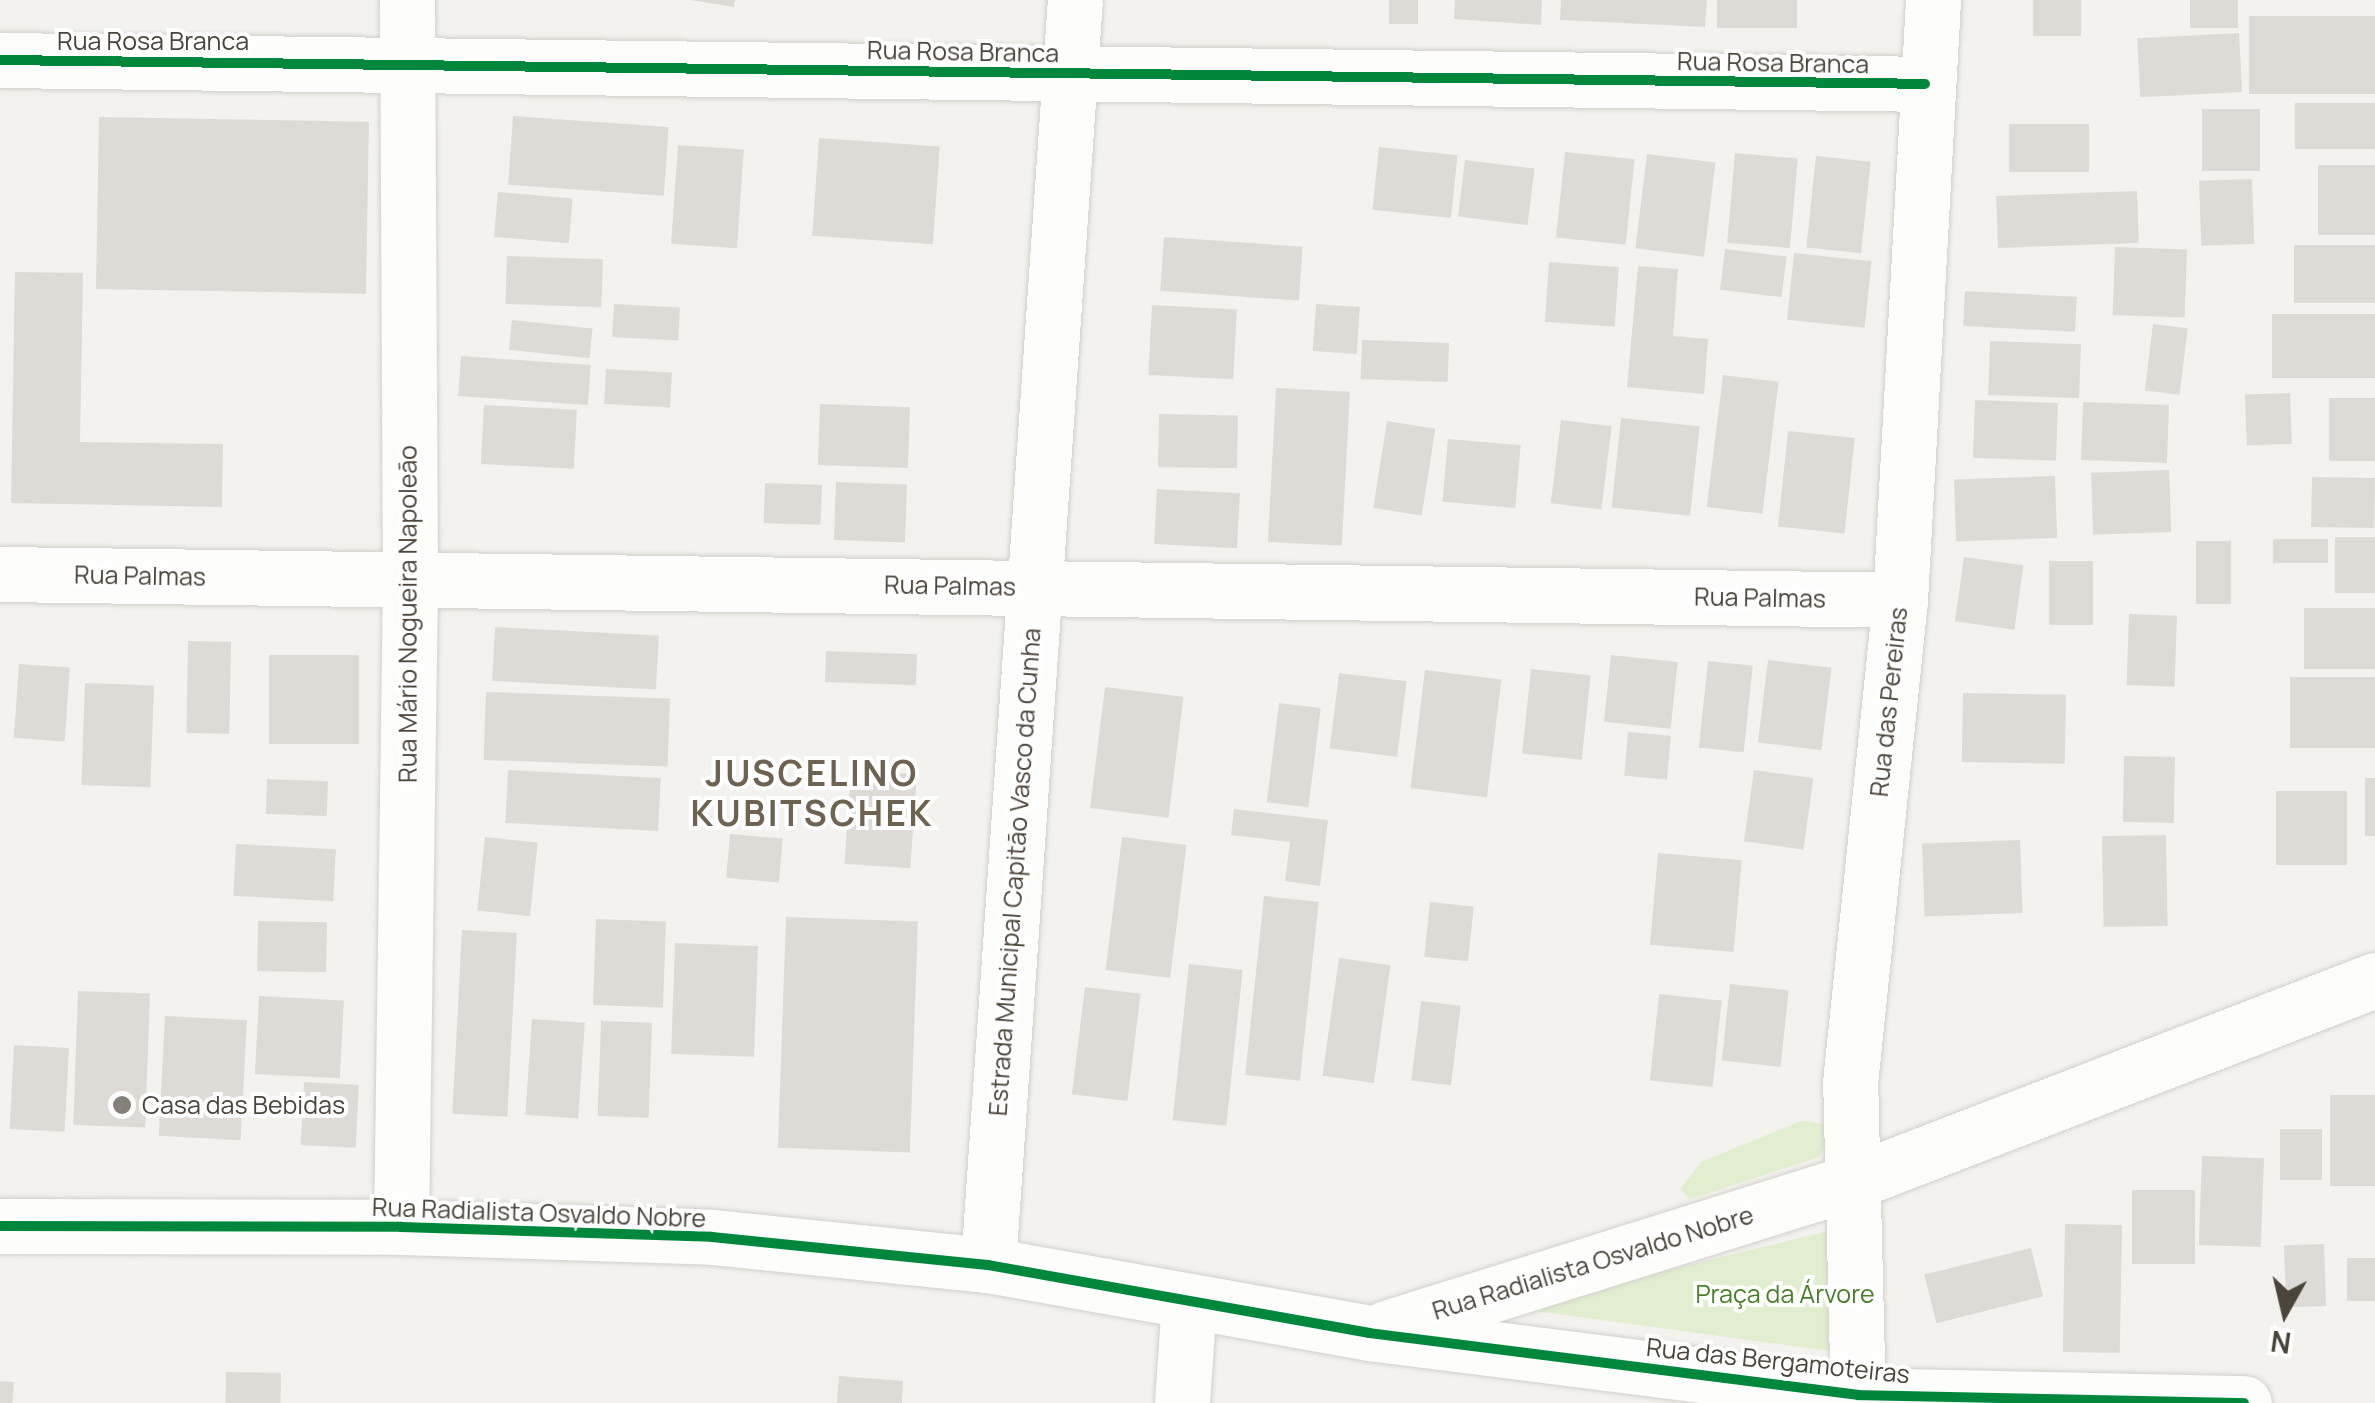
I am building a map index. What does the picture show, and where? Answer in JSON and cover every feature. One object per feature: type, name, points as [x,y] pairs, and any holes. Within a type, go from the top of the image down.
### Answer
[{"type":"street","name":"Rua Mário Nogueira Napoleão","points":[[401,1227],[410,579],[408,0]]},
{"type":"street","name":"Estrada Municipal Capitão Vasco da Cunha","points":[[988,1265],[1075,0]]},
{"type":"street","name":"Rua das Pereiras","points":[[1858,1399],[1850,1083],[1900,600],[1925,84],[1933,0]]},
{"type":"street","name":"Rua Rosa Branca","points":[[0,60],[1925,84]]},
{"type":"street","name":"Rua Palmas","points":[[0,574],[1900,600]]},
{"type":"street","name":"Rua Radialista Osvaldo Nobre","points":[[0,1226],[401,1227],[712,1238],[988,1265],[1369,1333],[1852,1182],[2375,980]]},
{"type":"street","points":[[1182,1403],[1189,1301]]},
{"type":"street","name":"Rua das Bergamoteiras","points":[[1369,1333],[1858,1399],[2244,1403]]},
{"type":"green space","points":[[1801,1121],[1823,1124],[1830,1135],[1819,1157],[1690,1199],[1680,1189],[1701,1162]]},
{"type":"green space","name":"Praça da Árvore","points":[[1836,1229],[1838,1352],[1512,1308]]},
{"type":"building","points":[[690,0],[735,0],[734,7]]},
{"type":"building","points":[[1389,0],[1418,0],[1418,24],[1389,24]]},
{"type":"building","points":[[1455,0],[1542,0],[1541,25],[1454,19]]},
{"type":"building","points":[[1561,0],[1707,0],[1705,27],[1560,20]]},
{"type":"building","points":[[1717,0],[1797,0],[1797,28],[1717,28]]},
{"type":"building","points":[[2033,0],[2081,0],[2081,36],[2033,36]]},
{"type":"building","points":[[2190,0],[2238,0],[2238,28],[2190,28]]},
{"type":"building","points":[[2249,16],[2375,16],[2375,94],[2249,94]]},
{"type":"building","points":[[2239,33],[2242,92],[2140,97],[2137,38]]},
{"type":"building","points":[[2295,103],[2375,103],[2375,149],[2295,149]]},
{"type":"building","points":[[2202,109],[2260,109],[2260,171],[2202,171]]},
{"type":"building","points":[[513,116],[669,127],[664,196],[508,185]]},
{"type":"building","points":[[99,117],[369,122],[366,294],[96,289]]},
{"type":"building","points":[[2009,124],[2089,124],[2089,172],[2009,172]]},
{"type":"building","points":[[819,138],[940,146],[933,244],[812,236]]},
{"type":"building","points":[[678,145],[744,150],[737,248],[671,244]]},
{"type":"building","points":[[1379,147],[1458,155],[1451,218],[1372,210]]},
{"type":"building","points":[[1565,152],[1635,159],[1626,245],[1556,238]]},
{"type":"building","points":[[1735,153],[1798,158],[1790,248],[1727,243]]},
{"type":"building","points":[[1647,154],[1715,162],[1704,257],[1635,248]]},
{"type":"building","points":[[1816,156],[1871,162],[1861,253],[1806,247]]},
{"type":"building","points":[[1465,160],[1534,169],[1528,225],[1458,217]]},
{"type":"building","points":[[2318,165],[2375,165],[2375,235],[2318,235]]},
{"type":"building","points":[[2252,179],[2254,244],[2201,246],[2199,181]]},
{"type":"building","points":[[2137,191],[2139,243],[1998,248],[1996,196]]},
{"type":"building","points":[[498,192],[573,199],[569,243],[494,237]]},
{"type":"building","points":[[1164,237],[1303,247],[1299,301],[1160,291]]},
{"type":"building","points":[[2294,245],[2375,245],[2375,303],[2294,303]]},
{"type":"building","points":[[2115,247],[2187,250],[2185,317],[2113,315]]},
{"type":"building","points":[[1725,249],[1787,257],[1782,297],[1720,290]]},
{"type":"building","points":[[1794,253],[1872,261],[1865,328],[1787,320]]},
{"type":"building","points":[[507,256],[603,259],[601,307],[505,304]]},
{"type":"building","points":[[1549,262],[1619,267],[1615,327],[1545,322]]},
{"type":"building","points":[[1638,266],[1678,269],[1673,336],[1708,339],[1704,394],[1627,387]]},
{"type":"building","points":[[15,272],[83,273],[80,442],[223,444],[222,507],[11,503]]},
{"type":"building","points":[[1965,291],[2077,297],[2075,332],[1963,326]]},
{"type":"building","points":[[614,304],[680,307],[678,340],[612,337]]},
{"type":"building","points":[[1316,304],[1360,307],[1357,354],[1313,351]]},
{"type":"building","points":[[1152,305],[1237,309],[1233,379],[1148,375]]},
{"type":"building","points":[[2272,314],[2375,314],[2375,378],[2272,378]]},
{"type":"building","points":[[512,320],[593,328],[589,358],[509,350]]},
{"type":"building","points":[[2153,324],[2188,328],[2180,395],[2145,391]]},
{"type":"building","points":[[1362,340],[1449,343],[1448,382],[1361,379]]},
{"type":"building","points":[[1990,341],[2081,344],[2079,398],[1988,395]]},
{"type":"building","points":[[461,356],[591,365],[588,405],[458,396]]},
{"type":"building","points":[[606,369],[672,372],[670,407],[604,404]]},
{"type":"building","points":[[1723,375],[1779,382],[1762,514],[1707,507]]},
{"type":"building","points":[[1276,388],[1350,392],[1342,546],[1268,542]]},
{"type":"building","points":[[2290,393],[2292,444],[2247,446],[2245,395]]},
{"type":"building","points":[[2329,398],[2375,398],[2375,461],[2329,461]]},
{"type":"building","points":[[1975,400],[2058,403],[2056,461],[1973,458]]},
{"type":"building","points":[[2083,402],[2169,405],[2167,463],[2081,460]]},
{"type":"building","points":[[820,404],[910,407],[908,468],[818,465]]},
{"type":"building","points":[[484,405],[577,410],[574,469],[481,464]]},
{"type":"building","points":[[1159,414],[1238,415],[1237,468],[1158,467]]},
{"type":"building","points":[[1621,418],[1700,426],[1690,516],[1612,508]]},
{"type":"building","points":[[1561,420],[1612,426],[1601,510],[1551,503]]},
{"type":"building","points":[[1387,421],[1435,429],[1422,516],[1373,508]]},
{"type":"building","points":[[1788,431],[1855,438],[1845,533],[1778,526]]},
{"type":"building","points":[[1448,439],[1521,445],[1515,508],[1443,502]]},
{"type":"building","points":[[2169,470],[2171,532],[2093,535],[2091,473]]},
{"type":"building","points":[[2055,476],[2057,538],[1956,541],[1954,480]]},
{"type":"building","points":[[2312,477],[2375,478],[2374,528],[2311,527]]},
{"type":"building","points":[[836,482],[907,484],[905,542],[834,540]]},
{"type":"building","points":[[765,483],[822,485],[821,525],[764,523]]},
{"type":"building","points":[[1157,489],[1240,493],[1237,548],[1154,544]]},
{"type":"building","points":[[2335,537],[2375,537],[2375,593],[2335,593]]},
{"type":"building","points":[[2273,539],[2328,539],[2328,563],[2273,563]]},
{"type":"building","points":[[2196,541],[2231,541],[2231,604],[2196,604]]},
{"type":"building","points":[[1964,557],[2023,565],[2014,630],[1955,621]]},
{"type":"building","points":[[2049,561],[2093,561],[2093,625],[2049,625]]},
{"type":"building","points":[[2304,608],[2375,608],[2375,669],[2304,669]]},
{"type":"building","points":[[2129,614],[2177,616],[2174,687],[2127,685]]},
{"type":"building","points":[[495,627],[659,636],[656,690],[492,681]]},
{"type":"building","points":[[188,641],[231,642],[229,734],[186,733]]},
{"type":"building","points":[[826,651],[917,654],[916,685],[825,682]]},
{"type":"building","points":[[269,655],[359,655],[359,744],[269,744]]},
{"type":"building","points":[[1611,655],[1678,662],[1671,729],[1604,722]]},
{"type":"building","points":[[1768,660],[1832,668],[1821,750],[1758,742]]},
{"type":"building","points":[[1708,661],[1753,666],[1744,752],[1699,748]]},
{"type":"building","points":[[19,664],[70,668],[65,741],[14,738]]},
{"type":"building","points":[[1531,669],[1591,675],[1582,760],[1522,754]]},
{"type":"building","points":[[1425,670],[1501,679],[1487,797],[1410,788]]},
{"type":"building","points":[[1339,673],[1406,681],[1397,757],[1330,748]]},
{"type":"building","points":[[2290,677],[2375,677],[2375,748],[2290,748]]},
{"type":"building","points":[[85,683],[154,685],[150,787],[81,785]]},
{"type":"building","points":[[1105,687],[1183,697],[1169,818],[1090,808]]},
{"type":"building","points":[[486,692],[670,698],[668,766],[484,760]]},
{"type":"building","points":[[1963,693],[2066,695],[2065,764],[1962,762]]},
{"type":"building","points":[[1279,703],[1321,708],[1309,807],[1267,802]]},
{"type":"building","points":[[1628,732],[1671,736],[1667,780],[1624,776]]},
{"type":"building","points":[[2124,756],[2175,757],[2174,823],[2123,822]]},
{"type":"building","points":[[508,770],[661,778],[658,831],[505,823]]},
{"type":"building","points":[[851,770],[917,775],[910,868],[844,864]]},
{"type":"building","points":[[1754,770],[1813,778],[1803,850],[1744,841]]},
{"type":"building","points":[[2365,778],[2375,778],[2375,836],[2365,836]]},
{"type":"building","points":[[267,779],[328,781],[327,816],[266,814]]},
{"type":"building","points":[[2276,791],[2347,791],[2347,865],[2276,865]]},
{"type":"building","points":[[1234,809],[1328,820],[1320,886],[1285,881],[1290,842],[1231,835]]},
{"type":"building","points":[[730,834],[783,839],[779,882],[726,878]]},
{"type":"building","points":[[2166,835],[2168,926],[2104,927],[2102,836]]},
{"type":"building","points":[[485,837],[538,843],[530,916],[477,911]]},
{"type":"building","points":[[1122,837],[1187,845],[1170,978],[1106,970]]},
{"type":"building","points":[[2020,840],[2023,913],[1925,916],[1922,843]]},
{"type":"building","points":[[236,844],[336,849],[333,901],[233,896]]},
{"type":"building","points":[[1658,853],[1742,860],[1734,952],[1650,945]]},
{"type":"building","points":[[1264,896],[1319,902],[1300,1081],[1245,1075]]},
{"type":"building","points":[[1430,902],[1474,907],[1468,961],[1424,957]]},
{"type":"building","points":[[786,917],[918,922],[910,1152],[778,1148]]},
{"type":"building","points":[[596,919],[666,921],[663,1007],[593,1005]]},
{"type":"building","points":[[258,921],[327,922],[326,972],[257,971]]},
{"type":"building","points":[[462,930],[517,933],[507,1117],[452,1114]]},
{"type":"building","points":[[675,943],[758,946],[754,1057],[671,1054]]},
{"type":"building","points":[[1339,958],[1390,965],[1374,1083],[1322,1076]]},
{"type":"building","points":[[1189,964],[1243,970],[1226,1126],[1173,1120]]},
{"type":"building","points":[[1730,984],[1789,990],[1781,1067],[1722,1061]]},
{"type":"building","points":[[1085,987],[1141,994],[1127,1101],[1072,1094]]},
{"type":"building","points":[[78,991],[150,994],[145,1127],[73,1125]]},
{"type":"building","points":[[1659,994],[1722,1001],[1713,1087],[1650,1081]]},
{"type":"building","points":[[259,996],[344,1000],[340,1078],[255,1074]]},
{"type":"building","points":[[1421,1001],[1461,1006],[1451,1085],[1411,1080]]},
{"type":"building","points":[[165,1016],[247,1020],[241,1140],[159,1136]]},
{"type":"building","points":[[532,1019],[585,1023],[578,1118],[525,1115]]},
{"type":"building","points":[[601,1021],[652,1023],[649,1118],[598,1116]]},
{"type":"building","points":[[14,1045],[69,1048],[65,1132],[10,1129]]},
{"type":"building","points":[[304,1082],[359,1085],[356,1148],[301,1145]]},
{"type":"building","points":[[2330,1095],[2375,1095],[2375,1186],[2330,1186]]},
{"type":"building","points":[[2280,1129],[2322,1129],[2322,1180],[2280,1180]]},
{"type":"building","points":[[2202,1156],[2264,1158],[2261,1247],[2199,1245]]},
{"type":"building","points":[[2132,1190],[2195,1190],[2195,1264],[2132,1264]]},
{"type":"building","points":[[2065,1224],[2122,1225],[2120,1353],[2063,1352]]},
{"type":"building","points":[[2324,1244],[2326,1306],[2286,1307],[2284,1245]]},
{"type":"building","points":[[2031,1248],[2043,1297],[1936,1323],[1924,1275]]},
{"type":"building","points":[[2347,1258],[2375,1258],[2375,1301],[2347,1301]]},
{"type":"building","points":[[226,1372],[281,1373],[280,1403],[225,1403]]},
{"type":"building","points":[[839,1376],[903,1381],[902,1403],[837,1403]]},
{"type":"building","points":[[0,1381],[14,1382],[12,1403],[0,1403]]},
{"type":"cycle path","points":[[0,60],[1925,84]]},
{"type":"cycle path","points":[[0,1226],[401,1227],[712,1237],[988,1265],[1369,1333],[1858,1395],[2244,1403]]},
{"type":"place","name":"Casa das Bebidas","points":[[122,1105]]},
{"type":"district","name":"JUSCELINO KUBITSCHEK","points":[[812,793]]}]
